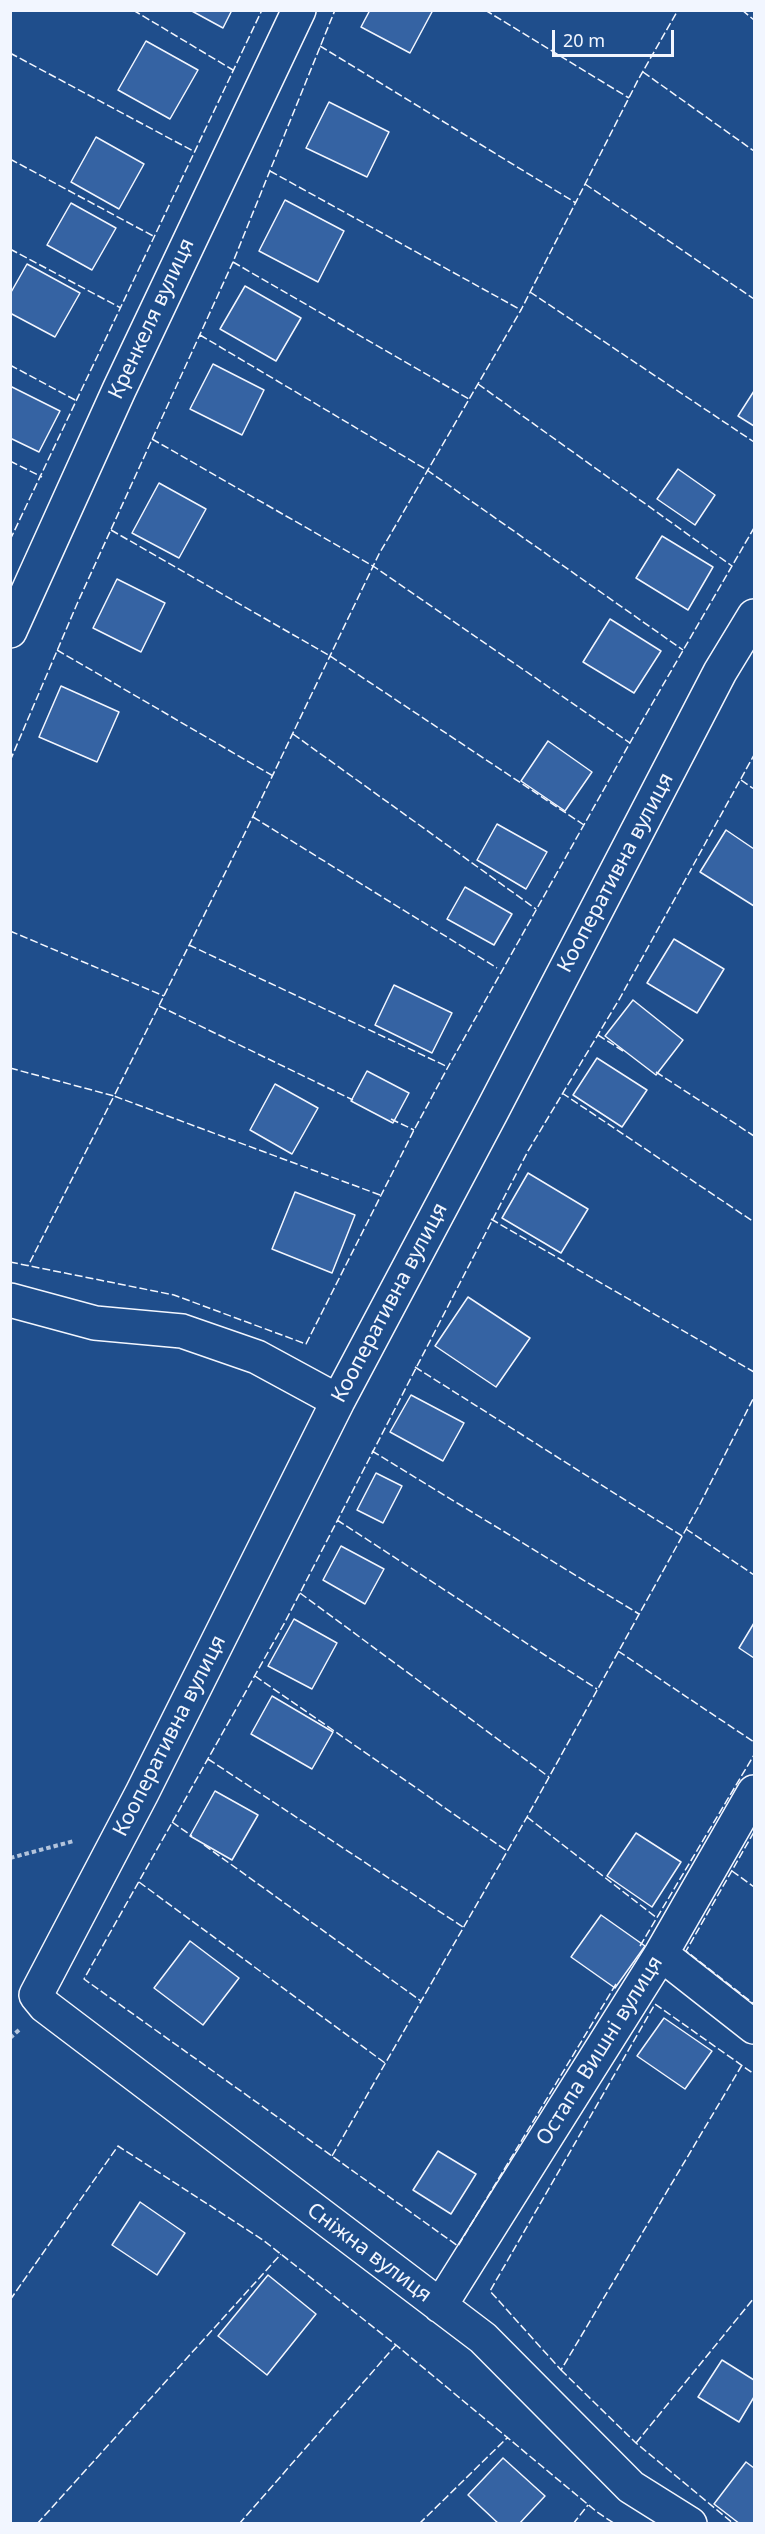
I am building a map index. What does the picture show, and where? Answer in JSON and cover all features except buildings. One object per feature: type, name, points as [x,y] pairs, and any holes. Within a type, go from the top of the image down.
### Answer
[{"type":"street","name":"Кренкеля вулиця","points":[[10,631],[134,358],[299,10]]},
{"type":"street","name":"Кооперативна вулиця","points":[[36,1995],[124,1828],[338,1401],[503,1090],[720,672],[754,616]]},
{"type":"street","points":[[10,1300],[95,1323],[182,1331],[257,1357],[338,1401]]},
{"type":"street","name":"Остапа Вишні вулиця","points":[[440,2306],[661,1954],[754,1792]]},
{"type":"street","points":[[661,1954],[754,2027]]},
{"type":"street","name":"Сніжна вулиця","points":[[36,1995],[45,2006],[483,2338],[631,2487],[690,2523]]},
{"type":"path","points":[[10,1858],[124,1828]]},
{"type":"fence","points":[[133,10],[233,70]]},
{"type":"fence","points":[[10,540],[262,10]]},
{"type":"fence","points":[[10,761],[77,604],[233,262],[335,10]]},
{"type":"fence","points":[[485,10],[629,98]]},
{"type":"fence","points":[[380,1195],[114,1096],[242,839],[379,554],[521,310],[638,80],[678,10]]},
{"type":"fence","points":[[742,10],[754,20]]},
{"type":"fence","points":[[320,46],[576,203]]},
{"type":"fence","points":[[10,53],[195,152]]},
{"type":"fence","points":[[643,72],[754,151]]},
{"type":"fence","points":[[10,159],[155,237]]},
{"type":"fence","points":[[270,171],[521,310]]},
{"type":"fence","points":[[585,184],[754,299]]},
{"type":"fence","points":[[10,249],[121,308]]},
{"type":"fence","points":[[233,262],[469,399]]},
{"type":"fence","points":[[530,292],[754,442]]},
{"type":"fence","points":[[200,335],[427,470],[683,650]]},
{"type":"fence","points":[[10,365],[77,401]]},
{"type":"fence","points":[[478,384],[732,566]]},
{"type":"fence","points":[[152,439],[373,566],[630,743]]},
{"type":"fence","points":[[10,461],[42,477]]},
{"type":"fence","points":[[10,1262],[174,1295],[306,1344],[448,1067],[645,716],[754,528]]},
{"type":"fence","points":[[111,530],[330,656],[584,825]]},
{"type":"fence","points":[[57,650],[273,776]]},
{"type":"fence","points":[[293,734],[536,909]]},
{"type":"fence","points":[[616,1984],[458,2246],[84,1979],[285,1622],[528,1151],[620,998],[754,755]]},
{"type":"fence","points":[[741,780],[754,789]]},
{"type":"fence","points":[[253,817],[497,968]]},
{"type":"fence","points":[[10,931],[164,996]]},
{"type":"fence","points":[[189,945],[448,1067]]},
{"type":"fence","points":[[159,1006],[353,1100]]},
{"type":"fence","points":[[598,1035],[623,1051]]},
{"type":"fence","points":[[10,1068],[114,1096],[28,1266]]},
{"type":"fence","points":[[656,1072],[754,1136]]},
{"type":"fence","points":[[562,1093],[754,1222]]},
{"type":"fence","points":[[391,1119],[414,1130]]},
{"type":"fence","points":[[491,1219],[754,1372]]},
{"type":"fence","points":[[415,1367],[682,1536]]},
{"type":"fence","points":[[332,2156],[527,1817],[700,1504],[754,1397]]},
{"type":"fence","points":[[372,1451],[639,1614]]},
{"type":"fence","points":[[337,1520],[597,1689]]},
{"type":"fence","points":[[686,1529],[754,1575]]},
{"type":"fence","points":[[300,1593],[549,1777]]},
{"type":"fence","points":[[618,1651],[754,1742]]},
{"type":"fence","points":[[255,1676],[507,1851]]},
{"type":"fence","points":[[640,1946],[754,1755]]},
{"type":"fence","points":[[208,1759],[463,1927]]},
{"type":"fence","points":[[527,1817],[657,1918]]},
{"type":"fence","points":[[172,1822],[192,1836]]},
{"type":"fence","points":[[754,1832],[686,1951],[754,2004]]},
{"type":"fence","points":[[204,1845],[421,2001]]},
{"type":"fence","points":[[732,1871],[754,1887]]},
{"type":"fence","points":[[139,1882],[385,2063]]},
{"type":"fence","points":[[742,2065],[561,2370],[490,2291],[655,2004],[754,2074]]},
{"type":"fence","points":[[10,2300],[118,2146],[263,2240],[396,2345],[597,2512],[615,2524]]},
{"type":"fence","points":[[37,2524],[281,2254]]},
{"type":"fence","points":[[636,2443],[754,2298]]},
{"type":"fence","points":[[239,2524],[396,2345]]},
{"type":"fence","points":[[561,2370],[636,2443],[734,2524]]},
{"type":"fence","points":[[419,2524],[508,2437]]},
{"type":"fence","points":[[573,2524],[588,2505]]}]
